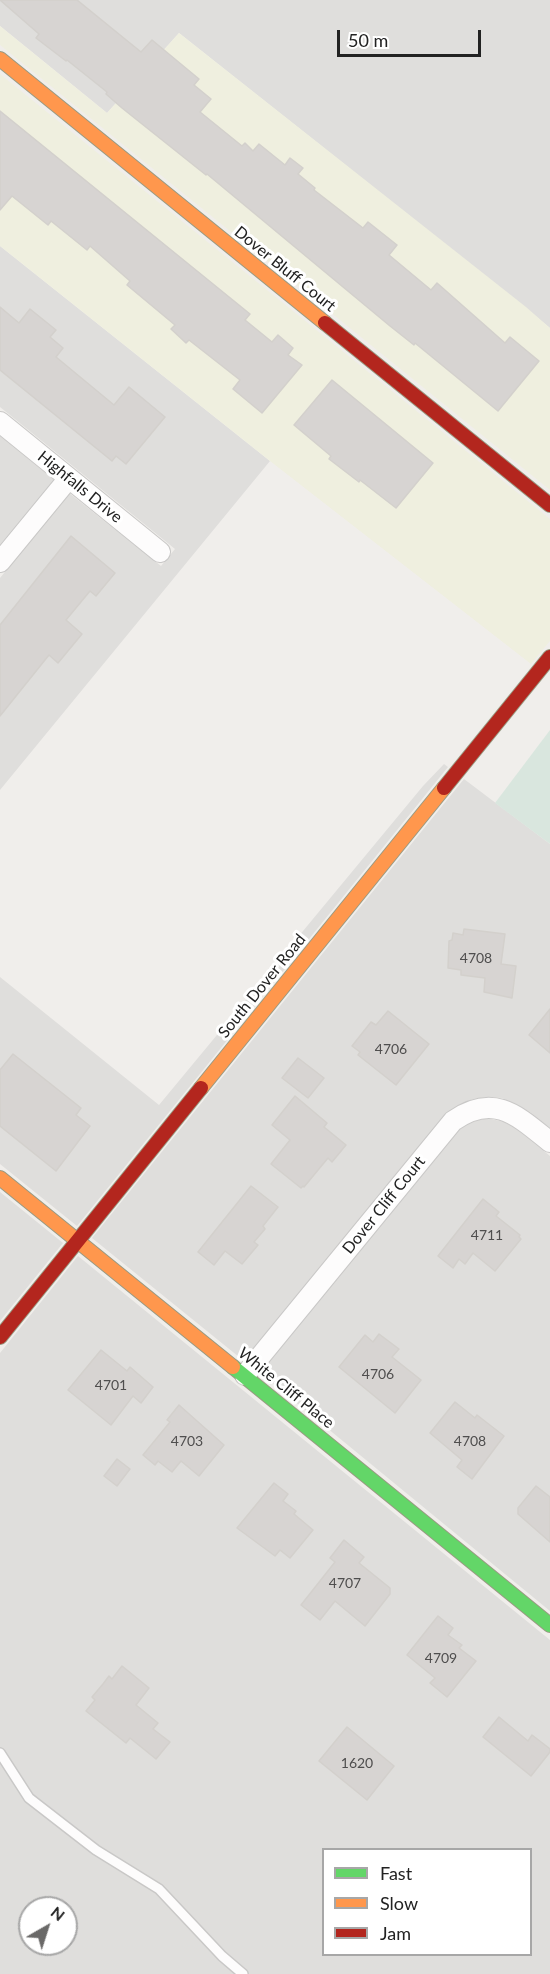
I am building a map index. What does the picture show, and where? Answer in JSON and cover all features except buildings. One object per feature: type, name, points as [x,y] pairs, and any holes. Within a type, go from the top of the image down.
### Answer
[{"type":"street","name":"Dover Bluff Court","points":[[0,59],[550,505]]},
{"type":"street","name":"Highfalls Drive","points":[[0,422],[160,552]]},
{"type":"street","points":[[0,562],[69,478]]},
{"type":"street","name":"South Dover Road","points":[[0,1337],[550,657]]},
{"type":"street","name":"Dover Cliff Court","points":[[245,1376],[453,1121],[476,1109],[500,1108],[523,1120],[550,1142]]},
{"type":"street","name":"White Cliff Place","points":[[0,1178],[550,1625]]},
{"type":"lane","points":[[0,1754],[29,1798],[96,1850],[159,1889],[222,1956],[243,1974]]},
{"type":"shaded area","points":[[0,0],[550,0],[550,328],[179,33],[107,113],[0,26]]},
{"type":"shaded area","points":[[0,246],[270,461],[0,790],[0,578],[69,493],[161,566],[175,549],[0,407]]},
{"type":"shaded area","points":[[0,436],[54,480],[0,546]]},
{"type":"shaded area","points":[[550,730],[550,844],[495,803]]},
{"type":"shaded area","points":[[444,764],[448,767],[77,1226],[0,1164],[0,977],[159,1105],[423,786]]},
{"type":"shaded area","points":[[464,779],[550,844],[550,1128],[530,1112],[502,1098],[473,1099],[445,1115],[244,1361],[92,1238]]},
{"type":"shaded area","points":[[487,1118],[504,1122],[517,1129],[550,1156],[550,1611],[260,1373],[460,1129],[469,1123]]},
{"type":"shaded area","points":[[0,1192],[63,1243],[0,1321]]},
{"type":"shaded area","points":[[78,1256],[550,1640],[550,1974],[0,1974],[0,1353]]},
{"type":"green space","points":[[0,26],[107,113],[179,33],[526,307],[550,328],[550,490],[0,45]]},
{"type":"green space","points":[[0,74],[550,519],[550,641],[531,664],[270,461],[0,246]]},
{"type":"traffic: fast","points":[[233,1367],[550,1625]]},
{"type":"traffic: slow","points":[[0,59],[325,323]]},
{"type":"traffic: slow","points":[[201,1088],[444,788]]},
{"type":"traffic: slow","points":[[0,1178],[233,1367]]},
{"type":"traffic: jam","points":[[325,323],[550,505]]},
{"type":"traffic: jam","points":[[444,788],[550,657]]},
{"type":"traffic: jam","points":[[0,1337],[201,1088]]}]
